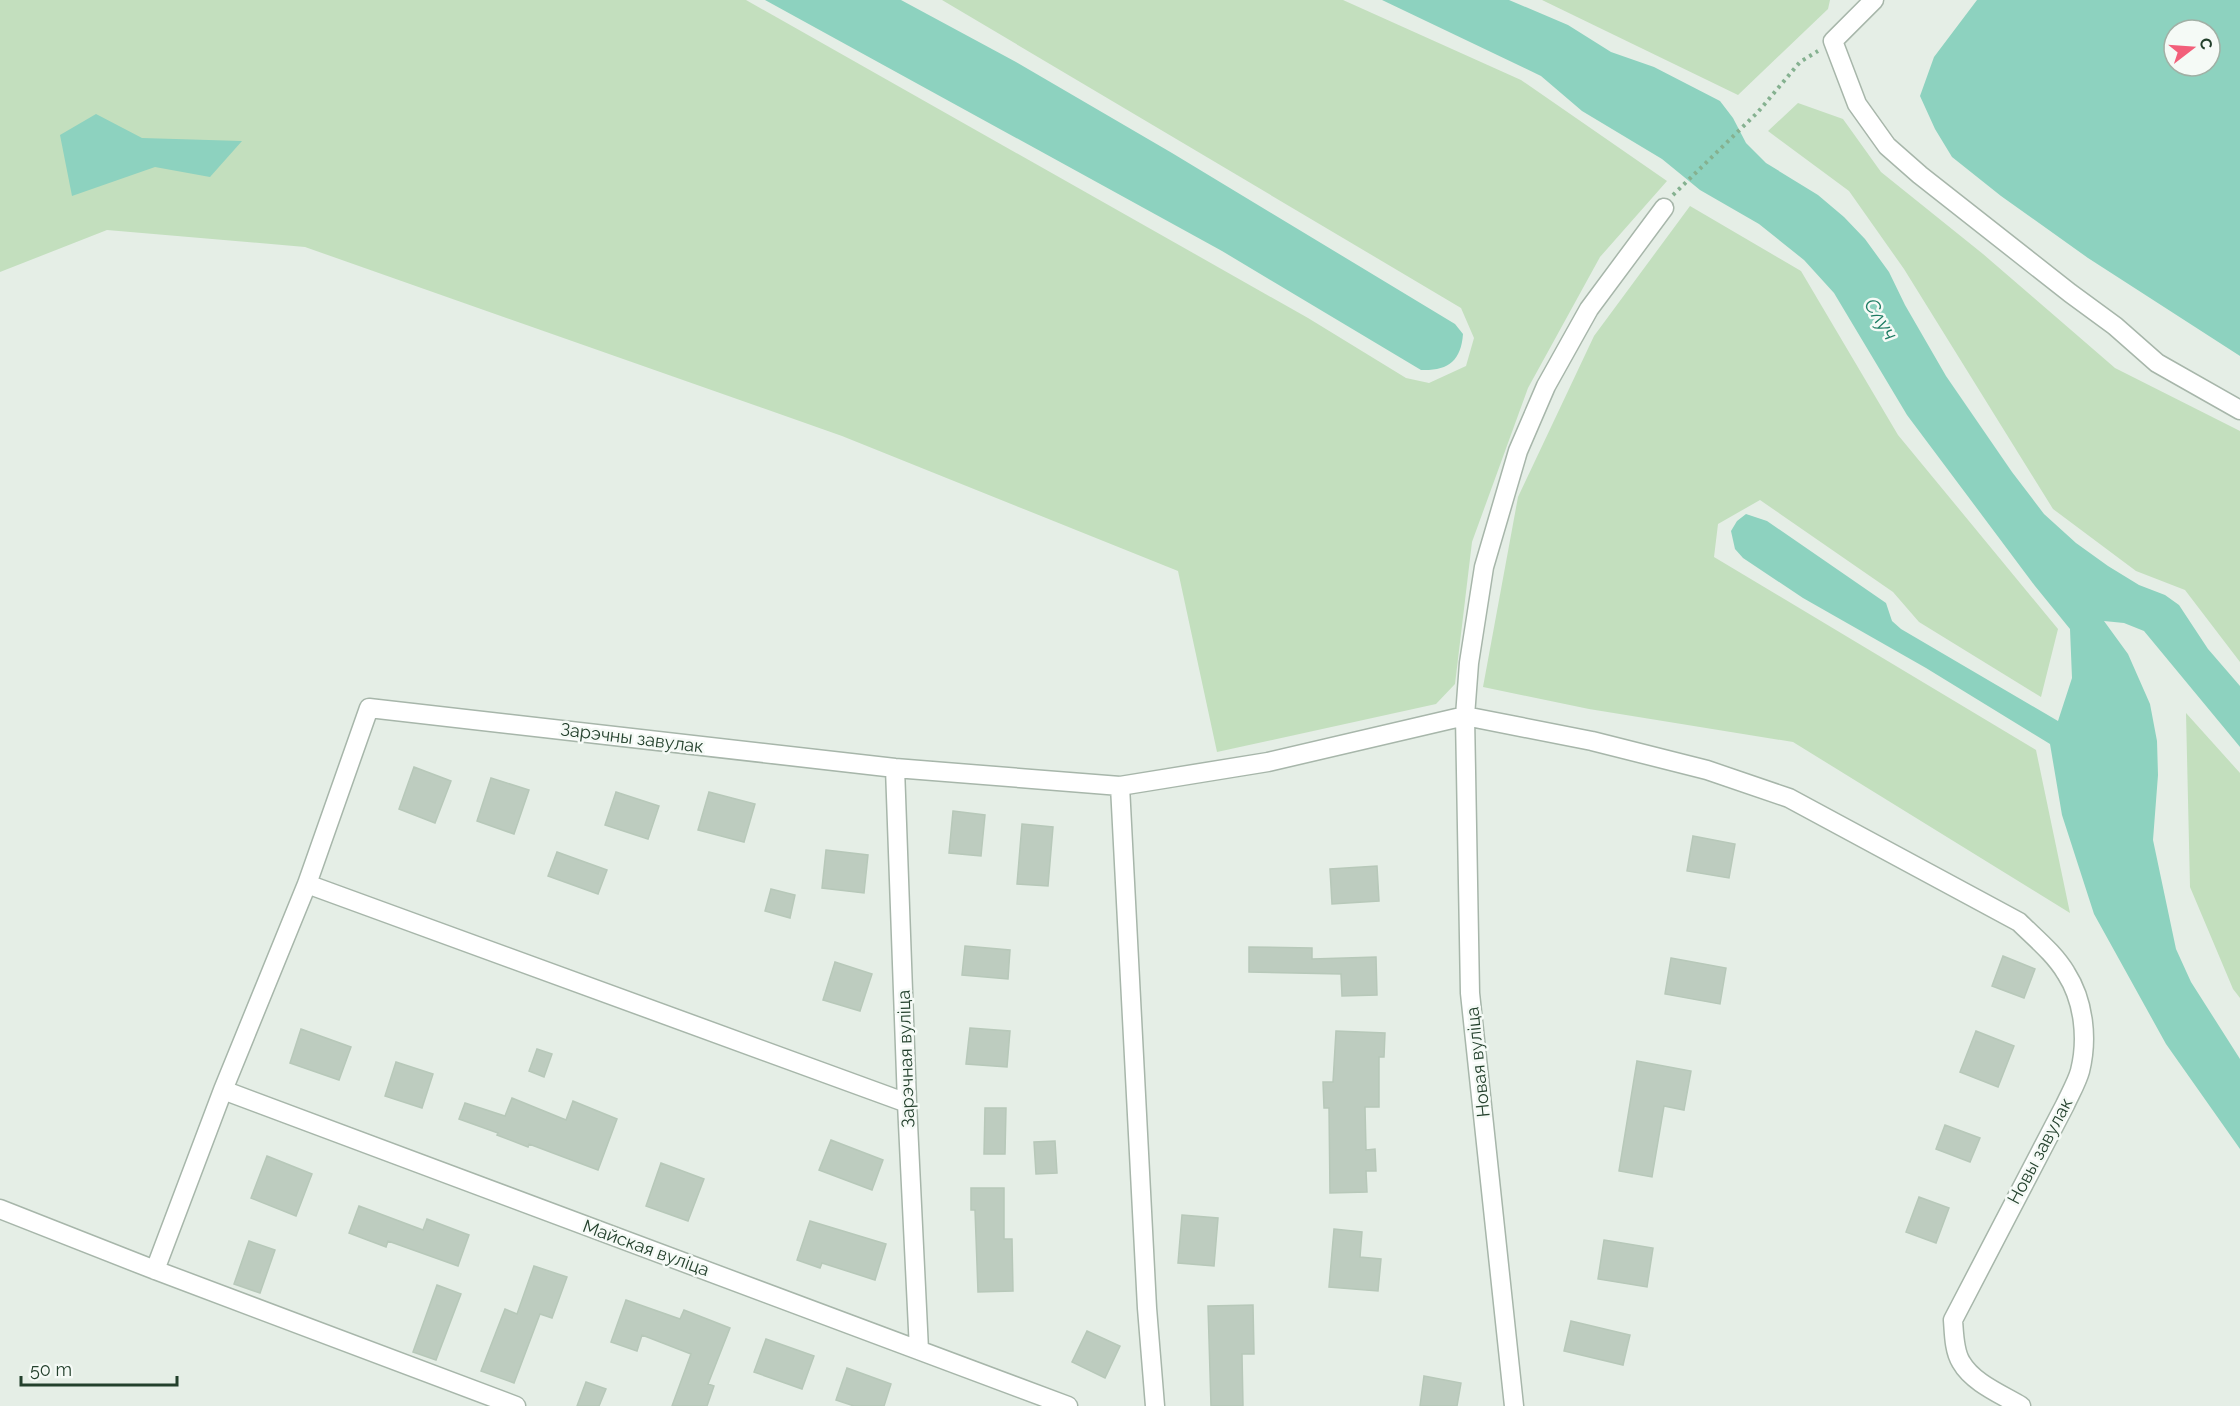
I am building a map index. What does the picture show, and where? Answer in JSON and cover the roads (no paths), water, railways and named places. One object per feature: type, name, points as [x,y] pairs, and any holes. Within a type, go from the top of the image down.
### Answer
[{"type":"street","points":[[1874,0],[1833,41],[1857,104],[1887,146],[1920,175],[2115,326],[2157,363],[2240,410]]},
{"type":"street","name":"Новая вуліца","points":[[1514,1406],[1470,993],[1465,716],[1469,663],[1484,567],[1518,451],[1546,386],[1589,309],[1664,208]]},
{"type":"street","name":"Зарэчны завулак","points":[[307,884],[369,708],[895,768],[1120,786],[1268,762],[1465,716]]},
{"type":"street","name":"Новы завулак","points":[[1465,716],[1592,741],[1707,770],[1789,798],[2019,922],[2066,973],[2078,998],[2083,1021],[2084,1043],[2079,1071],[2065,1105],[1953,1320],[1959,1361],[1972,1375],[2021,1406]]},
{"type":"street","name":"Зарэчная вуліца","points":[[895,768],[907,1103],[919,1350]]},
{"type":"street","points":[[1120,786],[1147,1308],[1155,1406]]},
{"type":"street","points":[[155,1270],[223,1090],[307,884],[907,1103]]},
{"type":"street","name":"Майская вуліца","points":[[223,1090],[1068,1406]]},
{"type":"street","points":[[0,1209],[516,1406]]},
{"type":"water","points":[[765,0],[901,0],[1016,62],[1172,153],[1455,324],[1463,334],[1456,358],[1439,369],[1421,370],[1222,251]]},
{"type":"water","name":"Случ","points":[[1382,0],[1509,0],[1568,25],[1611,52],[1654,67],[1720,101],[1733,118],[1746,143],[1766,163],[1818,195],[1865,239],[1889,272],[1905,305],[1946,376],[2044,514],[2076,543],[2108,566],[2139,585],[2165,595],[2179,605],[2208,649],[2240,686],[2240,747],[2144,631],[2124,623],[2104,621],[2128,654],[2150,704],[2157,741],[2158,775],[2153,840],[2176,949],[2191,982],[2240,1059],[2240,1149],[2166,1044],[2094,914],[2062,815],[2050,744],[1926,668],[1803,598],[1743,558],[1735,549],[1731,531],[1737,521],[1746,514],[1767,521],[1886,603],[1892,621],[1901,629],[2058,721],[2072,678],[2070,629],[1907,415],[1834,293],[1804,260],[1759,224],[1700,190],[1662,159],[1582,111],[1541,76]]},
{"type":"water","points":[[1977,0],[2240,0],[2240,356],[2088,258],[2001,196],[1952,157],[1935,129],[1920,96],[1934,57]]},
{"type":"water","points":[[96,114],[142,138],[242,141],[210,177],[155,167],[72,196],[60,135]]}]
